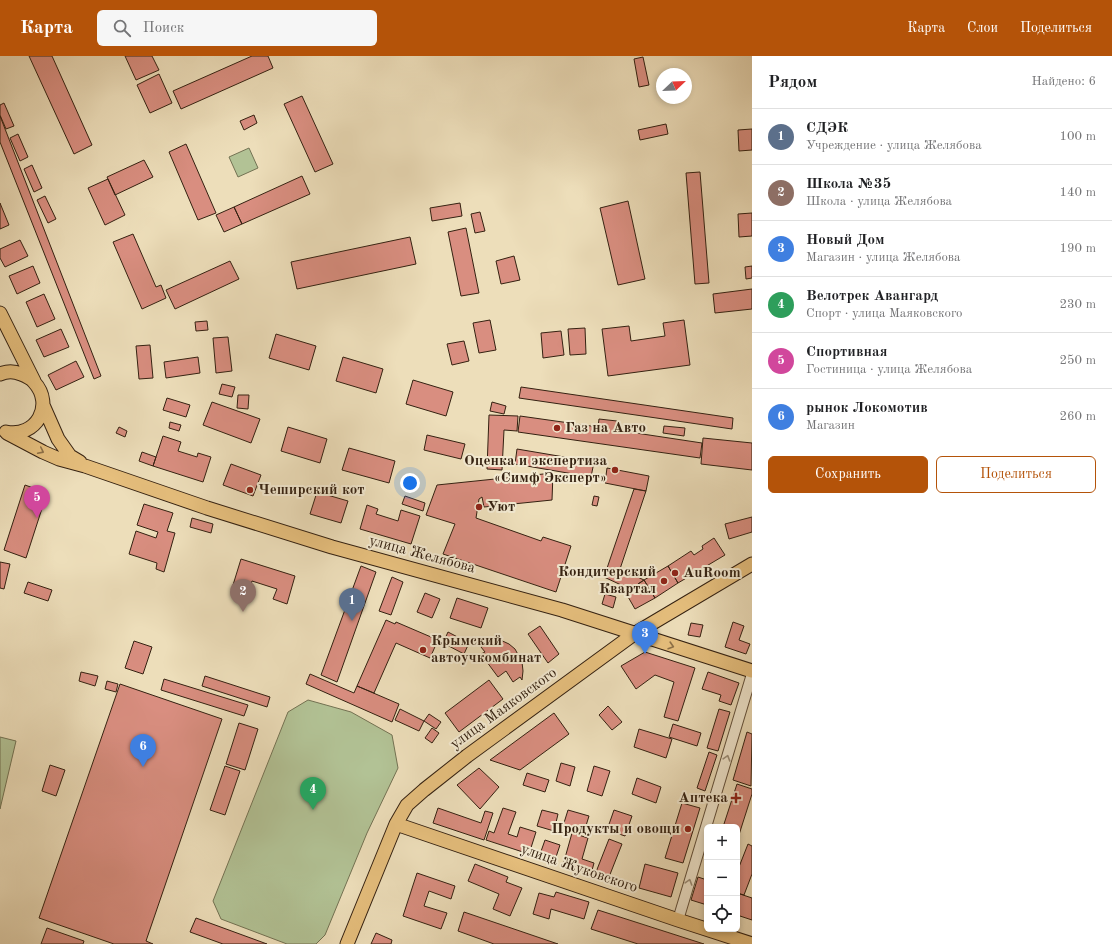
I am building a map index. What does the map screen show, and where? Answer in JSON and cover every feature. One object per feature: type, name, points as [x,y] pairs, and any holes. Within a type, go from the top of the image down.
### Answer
[{"type":"main road","points":[[0,313],[39,389],[43,405],[58,439],[70,456],[85,466]]},
{"type":"main road","points":[[1,374],[13,358],[16,344]]},
{"type":"main road","points":[[1,374],[10,372],[17,373],[34,381]]},
{"type":"main road","points":[[4,432],[15,434],[30,429],[41,416],[43,405]]},
{"type":"main road","points":[[4,432],[59,459],[85,466]]},
{"type":"main road","name":"улица Желябова","points":[[85,466],[207,508],[332,547],[562,610],[752,671]]},
{"type":"main road","name":"улица Маяковского","points":[[347,944],[396,824],[407,805],[467,756],[634,634],[752,564]]},
{"type":"main road","name":"улица Жуковского","points":[[396,824],[743,943]]},
{"type":"street","points":[[678,920],[752,674]]},
{"type":"green space","points":[[249,148],[258,168],[238,177],[229,157]]},
{"type":"green space","points":[[308,700],[351,712],[392,735],[398,768],[367,833],[325,935],[316,944],[287,944],[221,919],[213,901],[288,712]]},
{"type":"green space","points":[[0,737],[16,741],[0,809]]},
{"type":"building","points":[[29,56],[52,56],[92,145],[74,154]]},
{"type":"building","points":[[125,56],[152,56],[159,70],[136,80]]},
{"type":"building","points":[[252,56],[268,56],[273,68],[181,109],[173,91]]},
{"type":"building","points":[[643,57],[649,85],[639,87],[634,59]]},
{"type":"building","points":[[159,74],[172,103],[150,113],[137,85]]},
{"type":"building","points":[[302,96],[333,164],[315,172],[284,104]]},
{"type":"building","points":[[4,103],[14,126],[6,129],[0,115],[0,105]]},
{"type":"building","points":[[254,115],[257,123],[244,130],[240,121]]},
{"type":"building","points":[[0,116],[101,376],[94,379],[0,142]]},
{"type":"building","points":[[666,124],[668,134],[640,140],[638,130]]},
{"type":"building","points":[[752,129],[752,150],[739,151],[738,130]]},
{"type":"building","points":[[18,134],[28,157],[20,161],[10,138]]},
{"type":"building","points":[[186,144],[216,213],[198,220],[169,152]]},
{"type":"building","points":[[144,160],[153,177],[115,195],[107,177]]},
{"type":"building","points":[[32,165],[42,188],[34,192],[24,169]]},
{"type":"building","points":[[700,172],[709,283],[695,284],[686,173]]},
{"type":"building","points":[[302,176],[310,194],[242,224],[234,207]]},
{"type":"building","points":[[108,179],[125,215],[105,225],[88,188]]},
{"type":"building","points":[[45,196],[56,219],[48,223],[37,200]]},
{"type":"building","points":[[628,201],[645,279],[618,285],[600,208]]},
{"type":"building","points":[[0,203],[9,225],[0,229]]},
{"type":"building","points":[[460,203],[462,216],[432,221],[430,208]]},
{"type":"building","points":[[234,207],[242,224],[224,232],[216,215]]},
{"type":"building","points":[[480,212],[485,231],[475,233],[471,214]]},
{"type":"building","points":[[752,213],[752,236],[739,237],[738,214]]},
{"type":"building","points":[[466,228],[479,293],[461,296],[448,232]]},
{"type":"building","points":[[133,234],[156,287],[161,285],[166,298],[142,309],[113,242]]},
{"type":"building","points":[[410,237],[416,264],[297,289],[291,262]]},
{"type":"building","points":[[20,240],[28,256],[5,267],[0,258],[0,249]]},
{"type":"building","points":[[514,256],[520,280],[501,284],[496,261]]},
{"type":"building","points":[[230,261],[239,279],[175,309],[166,290]]},
{"type":"building","points":[[33,266],[40,283],[17,294],[9,276]]},
{"type":"building","points":[[752,266],[752,278],[746,279],[745,267]]},
{"type":"building","points":[[752,289],[752,309],[715,313],[713,294]]},
{"type":"building","points":[[44,294],[55,319],[37,327],[26,302]]},
{"type":"building","points":[[490,320],[496,350],[479,353],[473,323]]},
{"type":"building","points":[[684,320],[690,365],[608,376],[602,329],[629,326],[631,341],[665,336],[663,323]]},
{"type":"building","points":[[207,321],[208,330],[196,331],[195,322]]},
{"type":"building","points":[[585,328],[586,354],[570,355],[568,329]]},
{"type":"building","points":[[61,329],[69,347],[44,357],[36,340]]},
{"type":"building","points":[[561,331],[564,355],[543,358],[541,333]]},
{"type":"building","points":[[276,334],[316,346],[309,370],[269,358]]},
{"type":"building","points":[[228,337],[232,371],[216,373],[213,338]]},
{"type":"building","points":[[464,341],[469,361],[452,365],[447,344]]},
{"type":"building","points":[[150,345],[153,378],[139,379],[136,346]]},
{"type":"building","points":[[198,357],[200,373],[166,378],[164,362]]},
{"type":"building","points":[[343,357],[383,369],[376,393],[336,381]]},
{"type":"building","points":[[76,361],[84,377],[56,390],[48,375]]},
{"type":"building","points":[[413,380],[453,392],[446,416],[406,404]]},
{"type":"building","points":[[222,384],[235,387],[232,397],[219,394]]},
{"type":"building","points":[[521,387],[733,418],[732,429],[519,398]]},
{"type":"building","points":[[238,395],[249,395],[248,409],[237,408]]},
{"type":"building","points":[[167,398],[190,405],[186,417],[163,410]]},
{"type":"building","points":[[212,402],[260,419],[251,443],[203,425]]},
{"type":"building","points":[[492,402],[506,406],[504,414],[490,411]]},
{"type":"building","points":[[489,415],[518,416],[517,431],[504,430],[502,470],[487,469]]},
{"type":"building","points":[[520,416],[598,427],[599,419],[617,421],[616,430],[702,443],[700,458],[518,432]]},
{"type":"building","points":[[170,422],[181,425],[179,431],[169,428]]},
{"type":"building","points":[[664,426],[685,428],[684,436],[663,433]]},
{"type":"building","points":[[119,427],[127,431],[125,437],[116,433]]},
{"type":"building","points":[[288,427],[327,439],[320,463],[281,451]]},
{"type":"building","points":[[427,435],[465,444],[461,459],[424,450]]},
{"type":"building","points":[[163,436],[181,442],[178,451],[197,457],[198,453],[211,457],[203,482],[153,466]]},
{"type":"building","points":[[703,438],[752,443],[752,470],[701,464]]},
{"type":"building","points":[[349,448],[395,461],[389,483],[342,470]]},
{"type":"building","points":[[517,449],[594,462],[591,477],[515,464]]},
{"type":"building","points":[[142,452],[156,457],[153,466],[139,461]]},
{"type":"building","points":[[231,464],[261,475],[253,496],[223,485]]},
{"type":"building","points":[[607,468],[649,476],[646,491],[605,483]]},
{"type":"building","points":[[553,473],[552,500],[484,507],[482,497],[479,499],[476,518],[541,541],[543,537],[571,546],[556,592],[443,554],[455,524],[426,515],[437,485]]},
{"type":"building","points":[[25,485],[47,493],[26,558],[4,550]]},
{"type":"building","points":[[634,489],[646,491],[620,569],[644,580],[638,584],[640,587],[634,591],[604,577]]},
{"type":"building","points":[[317,492],[348,501],[341,523],[310,514]]},
{"type":"building","points":[[405,496],[425,503],[423,511],[402,504]]},
{"type":"building","points":[[594,496],[599,497],[597,506],[592,505]]},
{"type":"building","points":[[144,504],[173,513],[167,531],[175,533],[164,572],[156,569],[157,563],[129,554],[136,531],[156,538],[158,532],[137,525]]},
{"type":"building","points":[[367,505],[378,509],[376,514],[398,521],[401,510],[420,516],[411,544],[360,529]]},
{"type":"building","points":[[752,517],[752,532],[729,539],[725,524]]},
{"type":"building","points":[[192,518],[213,524],[211,533],[190,527]]},
{"type":"building","points":[[714,538],[725,555],[678,583],[668,566],[691,551],[694,555],[703,549],[702,546]]},
{"type":"building","points":[[241,559],[295,576],[287,604],[273,599],[277,589],[252,581],[249,590],[233,585]]},
{"type":"building","points":[[0,562],[10,564],[4,589],[0,588]]},
{"type":"building","points":[[361,566],[376,572],[337,682],[321,675]]},
{"type":"building","points":[[668,566],[678,583],[655,598],[644,580]]},
{"type":"building","points":[[392,577],[403,582],[391,615],[379,611]]},
{"type":"building","points":[[644,580],[655,598],[635,609],[627,595],[640,587],[638,584]]},
{"type":"building","points":[[28,582],[52,590],[48,601],[24,593]]},
{"type":"building","points":[[425,593],[440,599],[432,618],[417,612]]},
{"type":"building","points":[[605,594],[616,597],[613,608],[602,604]]},
{"type":"building","points":[[457,598],[488,608],[481,628],[450,618]]},
{"type":"building","name":"Крымский автоучкомбинат","points":[[386,620],[395,624],[396,622],[438,640],[430,658],[396,643],[374,693],[357,686]]},
{"type":"building","points":[[733,622],[744,626],[739,640],[750,644],[746,654],[725,647]]},
{"type":"building","points":[[691,623],[703,625],[700,637],[688,635]]},
{"type":"building","points":[[540,626],[559,654],[548,663],[528,634]]},
{"type":"building","points":[[448,632],[469,643],[464,654],[443,643]]},
{"type":"building","points":[[496,638],[509,644],[515,649],[522,662],[522,680],[520,677],[513,682],[506,671],[498,677],[481,654],[485,652],[481,647]]},
{"type":"building","points":[[134,641],[152,647],[143,674],[125,668]]},
{"type":"building","points":[[645,652],[695,668],[678,721],[664,717],[674,682],[655,675],[636,689],[621,666]]},
{"type":"building","points":[[81,672],[98,676],[95,686],[79,681]]},
{"type":"building","points":[[708,672],[739,683],[731,705],[719,701],[721,695],[702,689]]},
{"type":"building","points":[[310,674],[354,693],[357,686],[399,704],[392,722],[306,684]]},
{"type":"building","points":[[205,676],[270,697],[267,707],[202,686]]},
{"type":"building","points":[[164,679],[248,705],[244,716],[161,690]]},
{"type":"building","points":[[489,680],[503,699],[459,732],[445,713]]},
{"type":"building","points":[[107,681],[118,684],[116,692],[105,689]]},
{"type":"building","points":[[120,684],[222,719],[146,941],[153,944],[114,944],[39,918]]},
{"type":"building","points":[[608,706],[622,722],[612,730],[599,715]]},
{"type":"building","points":[[400,709],[424,721],[419,731],[395,720]]},
{"type":"building","points":[[719,709],[730,712],[718,751],[707,748]]},
{"type":"building","points":[[554,713],[569,734],[520,770],[490,760]]},
{"type":"building","points":[[429,714],[441,722],[436,729],[424,721]]},
{"type":"building","points":[[239,723],[258,729],[245,770],[226,764]]},
{"type":"building","points":[[673,724],[701,733],[697,746],[669,737]]},
{"type":"building","points":[[432,728],[439,733],[432,743],[425,738]]},
{"type":"building","points":[[639,729],[672,739],[666,758],[634,747]]},
{"type":"building","points":[[747,732],[752,734],[751,786],[733,780]]},
{"type":"building","points":[[709,752],[717,755],[705,791],[697,788]]},
{"type":"building","points":[[561,763],[575,767],[570,786],[556,781]]},
{"type":"building","points":[[50,765],[65,770],[56,796],[42,791]]},
{"type":"building","points":[[225,766],[240,771],[225,815],[210,810]]},
{"type":"building","points":[[594,766],[610,771],[602,796],[587,791]]},
{"type":"building","points":[[479,768],[499,787],[480,809],[457,785]]},
{"type":"building","points":[[527,773],[549,780],[545,792],[523,785]]},
{"type":"building","points":[[637,778],[661,787],[656,803],[632,794]]},
{"type":"building","points":[[737,784],[752,789],[752,794],[740,832],[740,824],[724,824]]},
{"type":"building","points":[[682,803],[700,808],[683,863],[665,858]]},
{"type":"building","points":[[438,808],[481,823],[485,811],[493,813],[484,840],[433,823]]},
{"type":"building","points":[[503,808],[516,812],[508,834],[517,837],[520,827],[536,832],[529,854],[486,840],[489,831],[494,833]]},
{"type":"building","points":[[542,810],[558,814],[554,831],[537,826]]},
{"type":"building","points":[[568,810],[589,816],[584,832],[563,826]]},
{"type":"building","points":[[614,810],[632,816],[625,836],[607,830]]},
{"type":"building","points":[[572,833],[588,838],[582,859],[594,863],[591,874],[563,865]]},
{"type":"building","points":[[609,839],[622,844],[609,877],[596,872]]},
{"type":"building","points":[[545,840],[560,845],[554,863],[539,857]]},
{"type":"building","points":[[748,844],[752,846],[752,874],[744,895],[740,894],[740,864]]},
{"type":"building","points":[[475,864],[508,877],[506,882],[522,888],[510,916],[493,909],[499,894],[468,881]]},
{"type":"building","points":[[645,864],[678,873],[671,897],[639,888]]},
{"type":"building","points":[[417,873],[455,886],[451,899],[429,891],[424,906],[447,913],[441,929],[403,916]]},
{"type":"building","points":[[698,877],[704,879],[704,904],[691,900]]},
{"type":"building","points":[[556,892],[589,902],[584,919],[551,909],[549,919],[533,914],[539,893],[554,897]]},
{"type":"building","points":[[740,894],[752,898],[752,920],[740,916]]},
{"type":"building","points":[[598,910],[704,944],[638,944],[591,929]]},
{"type":"building","points":[[464,912],[558,944],[494,944],[458,931]]},
{"type":"building","points":[[196,918],[267,944],[223,944],[190,932]]},
{"type":"building","points":[[47,928],[84,941],[83,944],[41,944]]},
{"type":"building","points":[[376,933],[392,940],[391,944],[371,944]]},
{"type":"place","name":"Газ на Авто","points":[[557,428]]},
{"type":"place","name":"Оценка и экспертиза «Симф Эксперт»","points":[[615,470]]},
{"type":"place","name":"Чеширский кот","points":[[250,490]]},
{"type":"place","name":"Уют","points":[[479,507]]},
{"type":"place","name":"Спортивная","points":[[37,518]]},
{"type":"place","name":"AuRoom","points":[[675,573]]},
{"type":"place","name":"Кондитерский Квартал","points":[[664,581]]},
{"type":"place","name":"Школа №35","points":[[243,612]]},
{"type":"place","name":"СДЭК","points":[[352,621]]},
{"type":"place","name":"Крымский автоучкомбинат","points":[[423,650]]},
{"type":"place","name":"Новый Дом","points":[[645,654]]},
{"type":"place","name":"рынок Локомотив","points":[[143,767]]},
{"type":"place","name":"Аптека","points":[[736,798]]},
{"type":"place","name":"Велотрек Авангард","points":[[313,810]]},
{"type":"place","name":"Продукты и овощи","points":[[688,829]]}]
